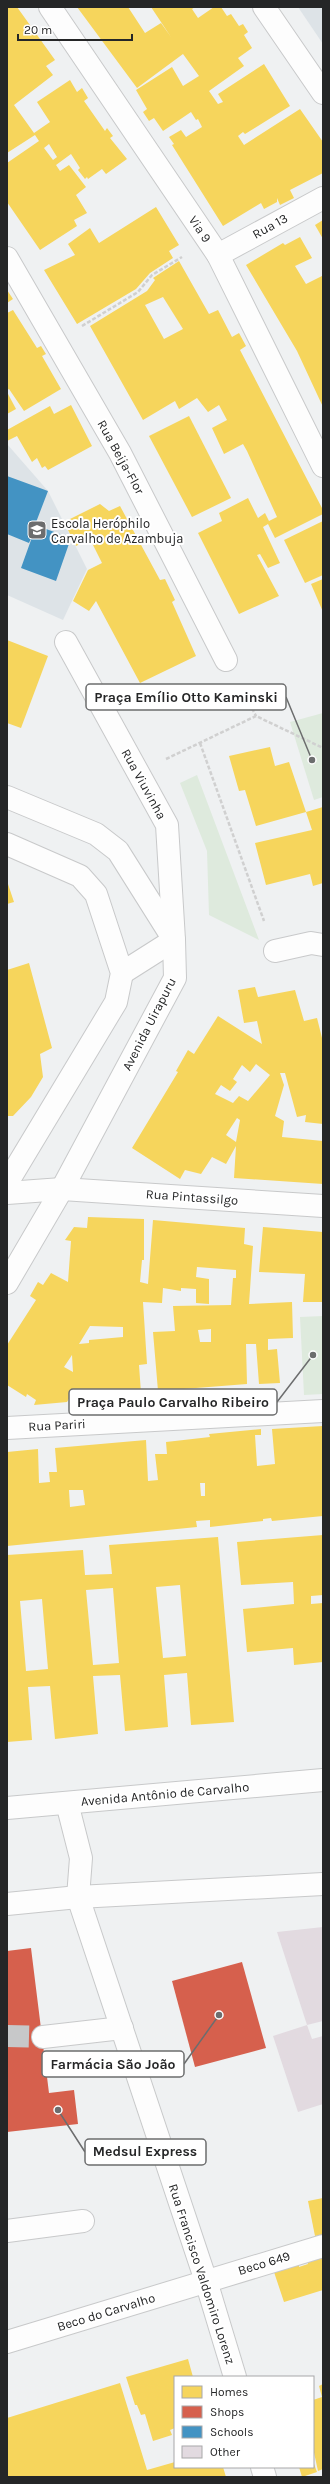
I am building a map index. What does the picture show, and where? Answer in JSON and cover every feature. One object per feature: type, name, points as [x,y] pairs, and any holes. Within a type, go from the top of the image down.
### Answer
[{"type":"street","name":"Via 9","points":[[50,7],[213,248],[323,466]]},
{"type":"street","points":[[264,7],[323,93]]},
{"type":"street","name":"Rua 13","points":[[213,248],[323,198]]},
{"type":"street","name":"Rua Beija-Flor","points":[[7,258],[120,453],[226,660]]},
{"type":"street","name":"Rua Viuvinha","points":[[66,642],[166,825],[174,940]]},
{"type":"street","points":[[7,797],[96,834],[118,851],[174,940],[122,973]]},
{"type":"street","points":[[7,844],[80,876],[96,894],[122,973],[116,1002],[7,1183]]},
{"type":"street","name":"Avenida Uirapuru","points":[[7,1283],[62,1189],[175,978],[174,940]]},
{"type":"street","points":[[275,951],[311,942],[323,945]]},
{"type":"street","name":"Rua Pintassilgo","points":[[7,1193],[62,1189],[323,1206]]},
{"type":"street","name":"Rua Pariri","points":[[7,1428],[323,1411]]},
{"type":"street","name":"Avenida Antônio de Carvalho","points":[[7,1808],[323,1780]]},
{"type":"street","points":[[67,1803],[81,1858],[78,1897]]},
{"type":"street","points":[[7,1904],[78,1897],[323,1884]]},
{"type":"street","name":"Rua Francisco Valdomiro Lorenz","points":[[78,1897],[206,2281],[235,2376]]},
{"type":"street","points":[[43,2038],[122,2028]]},
{"type":"street","points":[[7,2231],[83,2220]]},
{"type":"street","name":"Beco 649","points":[[206,2281],[323,2246]]},
{"type":"street","name":"Beco do Carvalho","points":[[7,2342],[206,2281]]},
{"type":"path","points":[[55,342],[138,292],[152,275],[213,248]]},
{"type":"path","points":[[138,773],[256,716],[323,748]]},
{"type":"path","points":[[200,743],[275,951]]},
{"type":"shaded area","points":[[298,7],[323,7],[323,44]]},
{"type":"shaded area","name":"Escola Heróphilo Carvalho de Azambuja","points":[[7,444],[48,491],[87,569],[63,620],[7,595]]},
{"type":"green space","points":[[323,713],[323,797],[314,800],[290,722]]},
{"type":"green space","points":[[197,775],[259,940],[209,915],[207,851],[180,783]]},
{"type":"green space","points":[[323,1316],[323,1394],[304,1395],[300,1317]]},
{"type":"building: Homes","points":[[7,7],[17,7],[55,60],[46,66],[53,75],[14,105],[34,133],[50,122],[37,102],[70,80],[77,92],[82,88],[88,98],[84,101],[105,131],[107,128],[113,136],[110,138],[127,159],[106,174],[102,169],[88,179],[87,177],[85,179],[78,170],[80,168],[71,154],[56,165],[60,171],[69,165],[86,187],[76,195],[87,213],[74,220],[77,226],[40,250],[7,202],[7,163],[39,141],[35,135],[7,153]],"holes":[[[49,144],[57,157],[53,160],[44,148]]]},
{"type":"building: Homes","points":[[77,7],[128,7],[145,33],[161,23],[171,37],[151,7],[195,7],[192,9],[198,18],[214,7],[221,7],[227,16],[231,14],[239,26],[243,24],[248,32],[244,35],[252,48],[238,58],[244,66],[209,91],[218,104],[223,102],[218,94],[264,64],[290,106],[245,134],[243,132],[238,136],[244,145],[300,109],[323,142],[323,173],[290,190],[294,198],[280,205],[277,198],[277,202],[264,209],[261,203],[223,226],[172,145],[174,144],[169,137],[181,130],[186,137],[202,127],[198,119],[196,120],[191,112],[163,131],[154,118],[149,121],[143,112],[147,109],[136,90],[172,67],[183,86],[199,76],[183,54],[137,88]]},
{"type":"building: Homes","points":[[156,207],[179,245],[169,251],[173,258],[150,273],[136,289],[77,324],[44,270],[75,255],[68,244],[90,228],[99,243]]},
{"type":"building: Homes","points":[[323,220],[323,239],[315,225]]},
{"type":"building: Homes","points":[[300,237],[312,258],[295,266],[306,284],[322,276],[323,279],[323,407],[297,351],[246,265],[283,243],[285,245]]},
{"type":"building: Homes","points":[[179,261],[209,314],[218,310],[232,337],[239,333],[246,346],[240,350],[323,510],[323,514],[275,538],[268,524],[263,527],[280,563],[268,568],[260,554],[257,555],[279,596],[239,614],[198,533],[222,521],[219,513],[248,498],[258,518],[265,513],[269,521],[277,517],[247,451],[243,444],[224,454],[212,428],[227,420],[219,405],[208,412],[197,398],[179,409],[175,401],[143,420],[90,326],[147,291],[155,280],[153,278]],"holes":[[[163,297],[183,329],[164,339],[145,305]]]},
{"type":"building: Homes","points":[[7,290],[13,299],[7,303]]},
{"type":"building: Homes","points":[[13,310],[37,348],[41,346],[46,354],[42,356],[61,389],[24,411],[9,389],[7,390],[7,313]]},
{"type":"building: Homes","points":[[7,392],[16,409],[7,414]]},
{"type":"building: Homes","points":[[71,405],[92,446],[48,470],[45,466],[42,468],[37,458],[32,462],[17,436],[7,441],[7,430],[50,406],[54,414]]},
{"type":"building: Homes","points":[[189,416],[231,498],[192,517],[149,436]]},
{"type":"building: Homes","points":[[100,504],[109,511],[120,506],[160,580],[165,579],[175,600],[172,602],[196,656],[140,683],[96,601],[89,611],[73,601],[88,570],[102,563],[90,539],[76,546],[64,522]]},
{"type":"building: Homes","points":[[323,521],[323,575],[305,583],[284,540]]},
{"type":"building: Homes","points":[[323,579],[323,612],[311,584]]},
{"type":"building: Homes","points":[[7,640],[48,656],[21,728],[7,723]]},
{"type":"building: Homes","points":[[270,747],[275,766],[289,762],[306,812],[256,826],[245,790],[239,791],[229,756]]},
{"type":"building: Homes","points":[[323,807],[323,883],[313,886],[310,874],[266,885],[255,843],[312,830],[306,812]]},
{"type":"building: Homes","points":[[7,881],[14,902],[7,904]]},
{"type":"building: Homes","points":[[29,963],[52,1048],[40,1054],[43,1077],[31,1097],[13,1116],[7,1116],[7,970]]},
{"type":"building: Homes","points":[[255,987],[258,997],[295,990],[304,1021],[317,1018],[323,1042],[323,1124],[305,1122],[306,1115],[297,1117],[285,1073],[280,1073],[284,1085],[275,1116],[284,1121],[282,1137],[323,1141],[323,1184],[234,1178],[236,1146],[226,1164],[212,1157],[201,1174],[185,1170],[180,1179],[132,1148],[178,1072],[176,1071],[188,1050],[194,1054],[218,1016],[262,1044],[257,1021],[244,1023],[238,990]],"holes":[[[256,1064],[270,1075],[248,1101],[239,1096],[233,1103],[215,1094],[221,1085],[230,1091],[237,1082],[233,1079],[242,1065],[250,1072]],[[237,1118],[240,1120],[236,1142],[226,1135]]]},
{"type":"building: Homes","points":[[88,1217],[144,1219],[144,1260],[142,1260],[140,1282],[148,1284],[153,1220],[245,1228],[244,1244],[253,1246],[249,1304],[292,1302],[293,1338],[268,1339],[268,1350],[277,1349],[280,1383],[259,1384],[256,1344],[246,1344],[247,1384],[158,1391],[153,1332],[175,1331],[173,1306],[231,1305],[233,1278],[236,1278],[236,1270],[197,1267],[196,1277],[209,1279],[209,1304],[196,1303],[196,1289],[181,1288],[181,1291],[163,1288],[162,1303],[143,1302],[147,1364],[139,1365],[141,1393],[93,1397],[92,1391],[81,1393],[80,1390],[74,1390],[67,1402],[34,1405],[36,1400],[27,1394],[26,1397],[7,1385],[7,1345],[36,1300],[30,1296],[38,1282],[43,1285],[51,1273],[68,1282],[71,1241],[65,1240],[74,1227],[87,1228]],"holes":[[[90,1326],[123,1327],[123,1337],[89,1340],[89,1343],[79,1344]],[[211,1329],[211,1342],[200,1342],[198,1330]],[[72,1355],[73,1372],[64,1367]]]},
{"type":"building: Homes","points":[[263,1227],[323,1232],[323,1302],[303,1302],[305,1274],[259,1272]]},
{"type":"building: Homes","points":[[323,1426],[323,1516],[272,1521],[271,1518],[263,1519],[263,1521],[210,1527],[210,1520],[196,1521],[197,1527],[7,1546],[7,1452],[38,1449],[39,1483],[50,1482],[49,1472],[57,1472],[55,1448],[146,1440],[148,1481],[158,1480],[155,1454],[167,1454],[166,1442],[210,1437],[209,1434],[261,1429],[261,1435],[255,1435],[257,1466],[275,1464],[272,1429]],"holes":[[[200,1483],[205,1483],[205,1496],[201,1496]],[[69,1490],[83,1490],[85,1505],[70,1507]]]},
{"type":"building: Homes","points":[[323,1535],[323,1595],[311,1596],[311,1604],[323,1603],[323,1662],[294,1665],[293,1648],[247,1652],[243,1609],[294,1604],[293,1582],[241,1585],[237,1542]]},
{"type":"building: Homes","points":[[218,1537],[234,1722],[191,1725],[187,1673],[164,1675],[168,1727],[125,1731],[120,1675],[93,1676],[98,1734],[55,1739],[50,1686],[28,1687],[32,1740],[7,1742],[7,1555],[83,1550],[85,1575],[112,1574],[109,1545]],"holes":[[[180,1585],[186,1656],[163,1658],[156,1587]],[[113,1588],[119,1663],[93,1665],[86,1590]],[[42,1599],[48,1669],[26,1671],[20,1601]]]},
{"type":"building: Homes","points":[[323,2198],[323,2235],[315,2236],[308,2201]]},
{"type":"building: Homes","points":[[323,2257],[323,2290],[284,2302],[274,2272],[299,2264],[299,2267],[308,2264],[307,2260]]},
{"type":"building: Homes","points":[[188,2359],[193,2376],[174,2376],[174,2428],[170,2430],[172,2435],[153,2441],[145,2414],[141,2415],[137,2405],[135,2405],[126,2377]]},
{"type":"building: Homes","points":[[120,2383],[147,2470],[174,2462],[174,2468],[223,2468],[226,2477],[7,2477],[7,2418]]},
{"type":"building: Homes","points":[[323,2384],[323,2469],[318,2471],[314,2453],[314,2400],[322,2397],[319,2386]]},
{"type":"building: Homes","points":[[314,2464],[317,2472],[302,2477],[299,2468],[314,2468]]},
{"type":"building: Shops","points":[[31,1948],[49,2093],[74,2090],[78,2124],[7,2132],[7,1951]]},
{"type":"building: Shops","points":[[242,1962],[266,2048],[195,2067],[172,1981]]},
{"type":"building: Schools","points":[[7,476],[48,491],[35,525],[71,538],[56,581],[21,568],[35,529],[29,543],[7,534]]},
{"type":"building: Other","points":[[323,1927],[323,2021],[307,2025],[277,1932]]},
{"type":"building: Other","points":[[307,2025],[312,2039],[323,2036],[323,2104],[298,2112],[273,2036]]},
{"type":"tunnel","points":[[7,2036],[43,2037]]},
{"type":"place","name":"Escola Heróphilo Carvalho de Azambuja","points":[[37,530]]},
{"type":"place","name":"Praça Emílio Otto Kaminski","points":[[312,760]]},
{"type":"place","name":"Praça Paulo Carvalho Ribeiro","points":[[313,1355]]},
{"type":"place","name":"Farmácia São João","points":[[219,2015]]},
{"type":"place","name":"Medsul Express","points":[[58,2110]]}]
